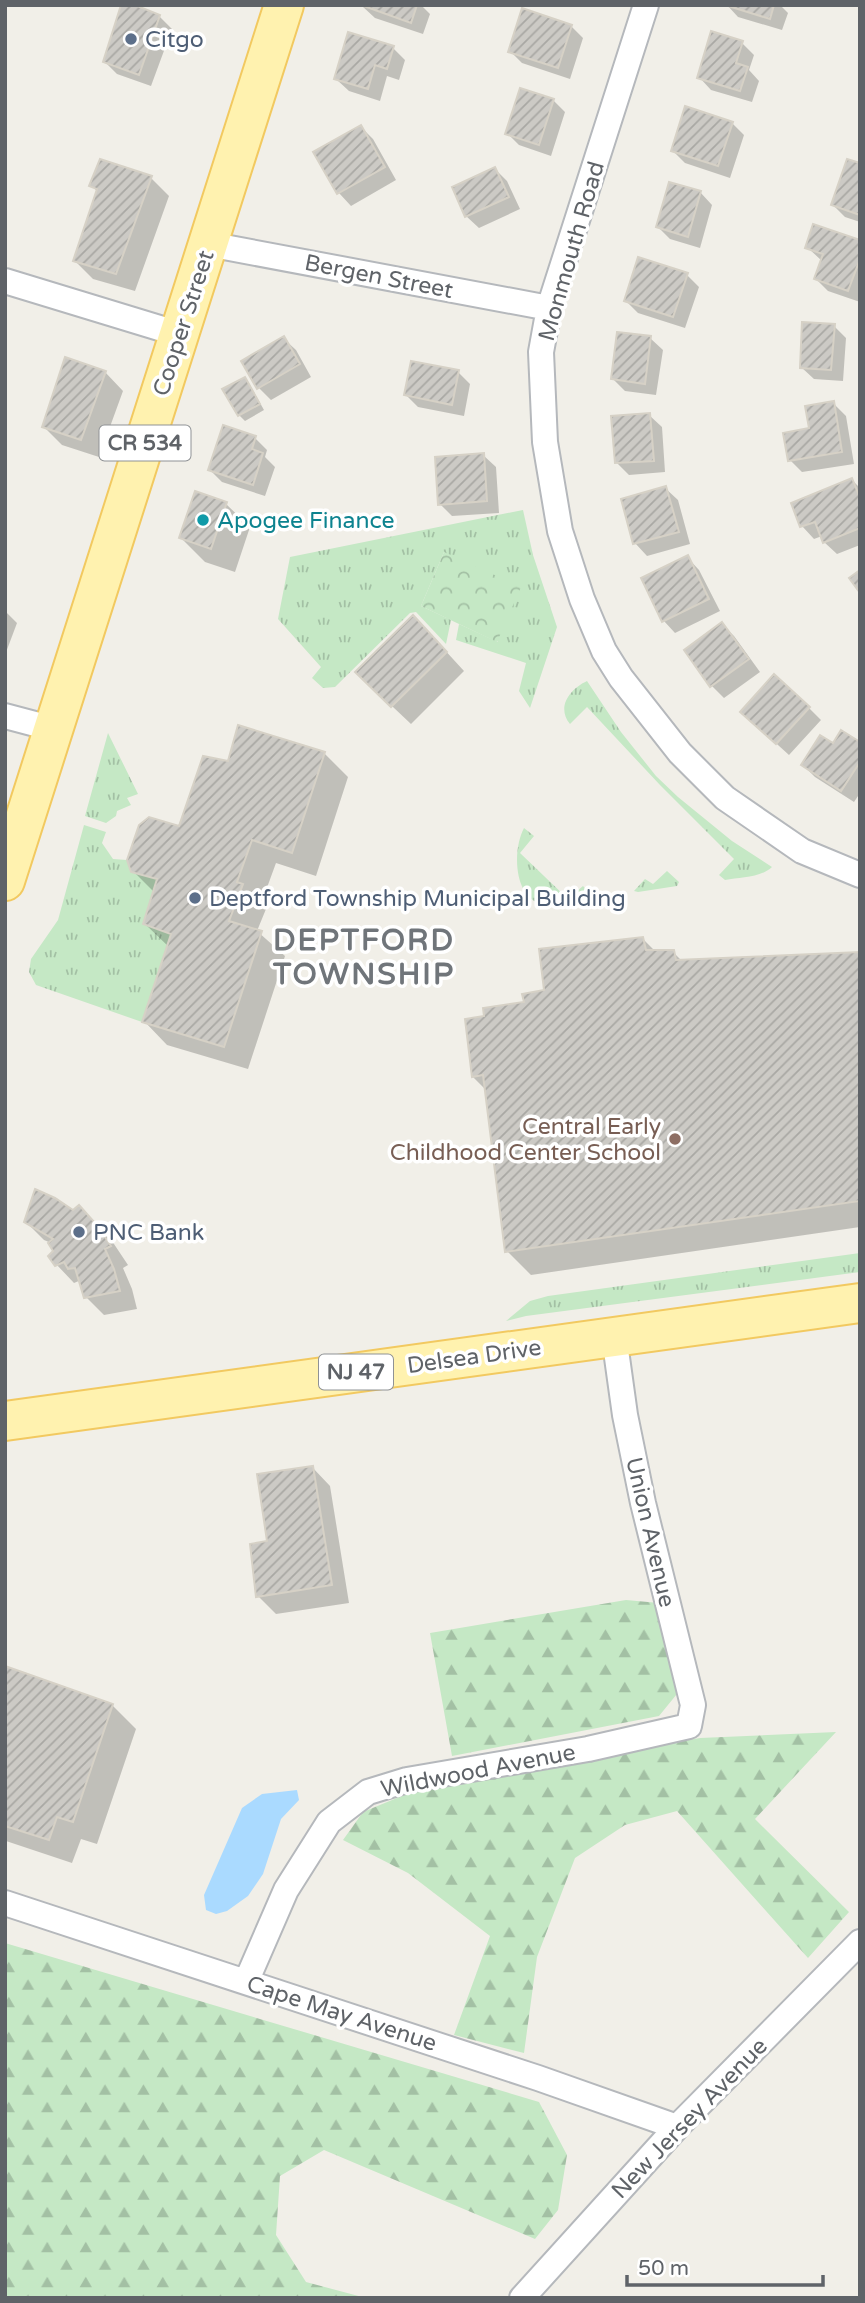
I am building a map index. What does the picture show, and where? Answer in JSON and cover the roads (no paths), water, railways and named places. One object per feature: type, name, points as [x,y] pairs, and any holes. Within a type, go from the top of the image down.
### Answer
[{"type":"main road","name":"Cooper Street","points":[[5,881],[284,5]]},
{"type":"main road","name":"Delsea Drive","points":[[5,1421],[860,1303]]},
{"type":"street","name":"Monmouth Road","points":[[646,5],[549,308],[541,352],[545,442],[559,531],[582,599],[604,651],[621,678],[680,753],[725,798],[802,851],[860,874]]},
{"type":"street","name":"Bergen Street","points":[[208,244],[549,308]]},
{"type":"street","points":[[5,281],[179,334]]},
{"type":"street","points":[[5,716],[54,729]]},
{"type":"street","name":"Union Avenue","points":[[614,1336],[625,1415],[643,1503],[693,1705],[689,1726]]},
{"type":"street","name":"Wildwood Avenue","points":[[246,1982],[286,1890],[329,1822],[368,1792],[407,1780],[587,1749],[689,1726]]},
{"type":"street","name":"Cape May Avenue","points":[[5,1903],[538,2078],[677,2127]]},
{"type":"street","name":"New Jersey Avenue","points":[[522,2298],[677,2127],[860,1942]]},
{"type":"water","points":[[297,1790],[299,1800],[281,1819],[263,1874],[248,1896],[227,1911],[216,1914],[206,1910],[204,1895],[242,1808],[262,1794]]},
{"type":"place","name":"Citgo","points":[[131,39]]},
{"type":"place","name":"Apogee Finance","points":[[203,520]]},
{"type":"place","name":"Deptford Township Municipal Building","points":[[195,898]]},
{"type":"place","name":"Central Early Childhood Center School","points":[[675,1139]]},
{"type":"place","name":"PNC Bank","points":[[79,1232]]},
{"type":"district","name":"DEPTFORD TOWNSHIP","points":[[364,957]]}]
